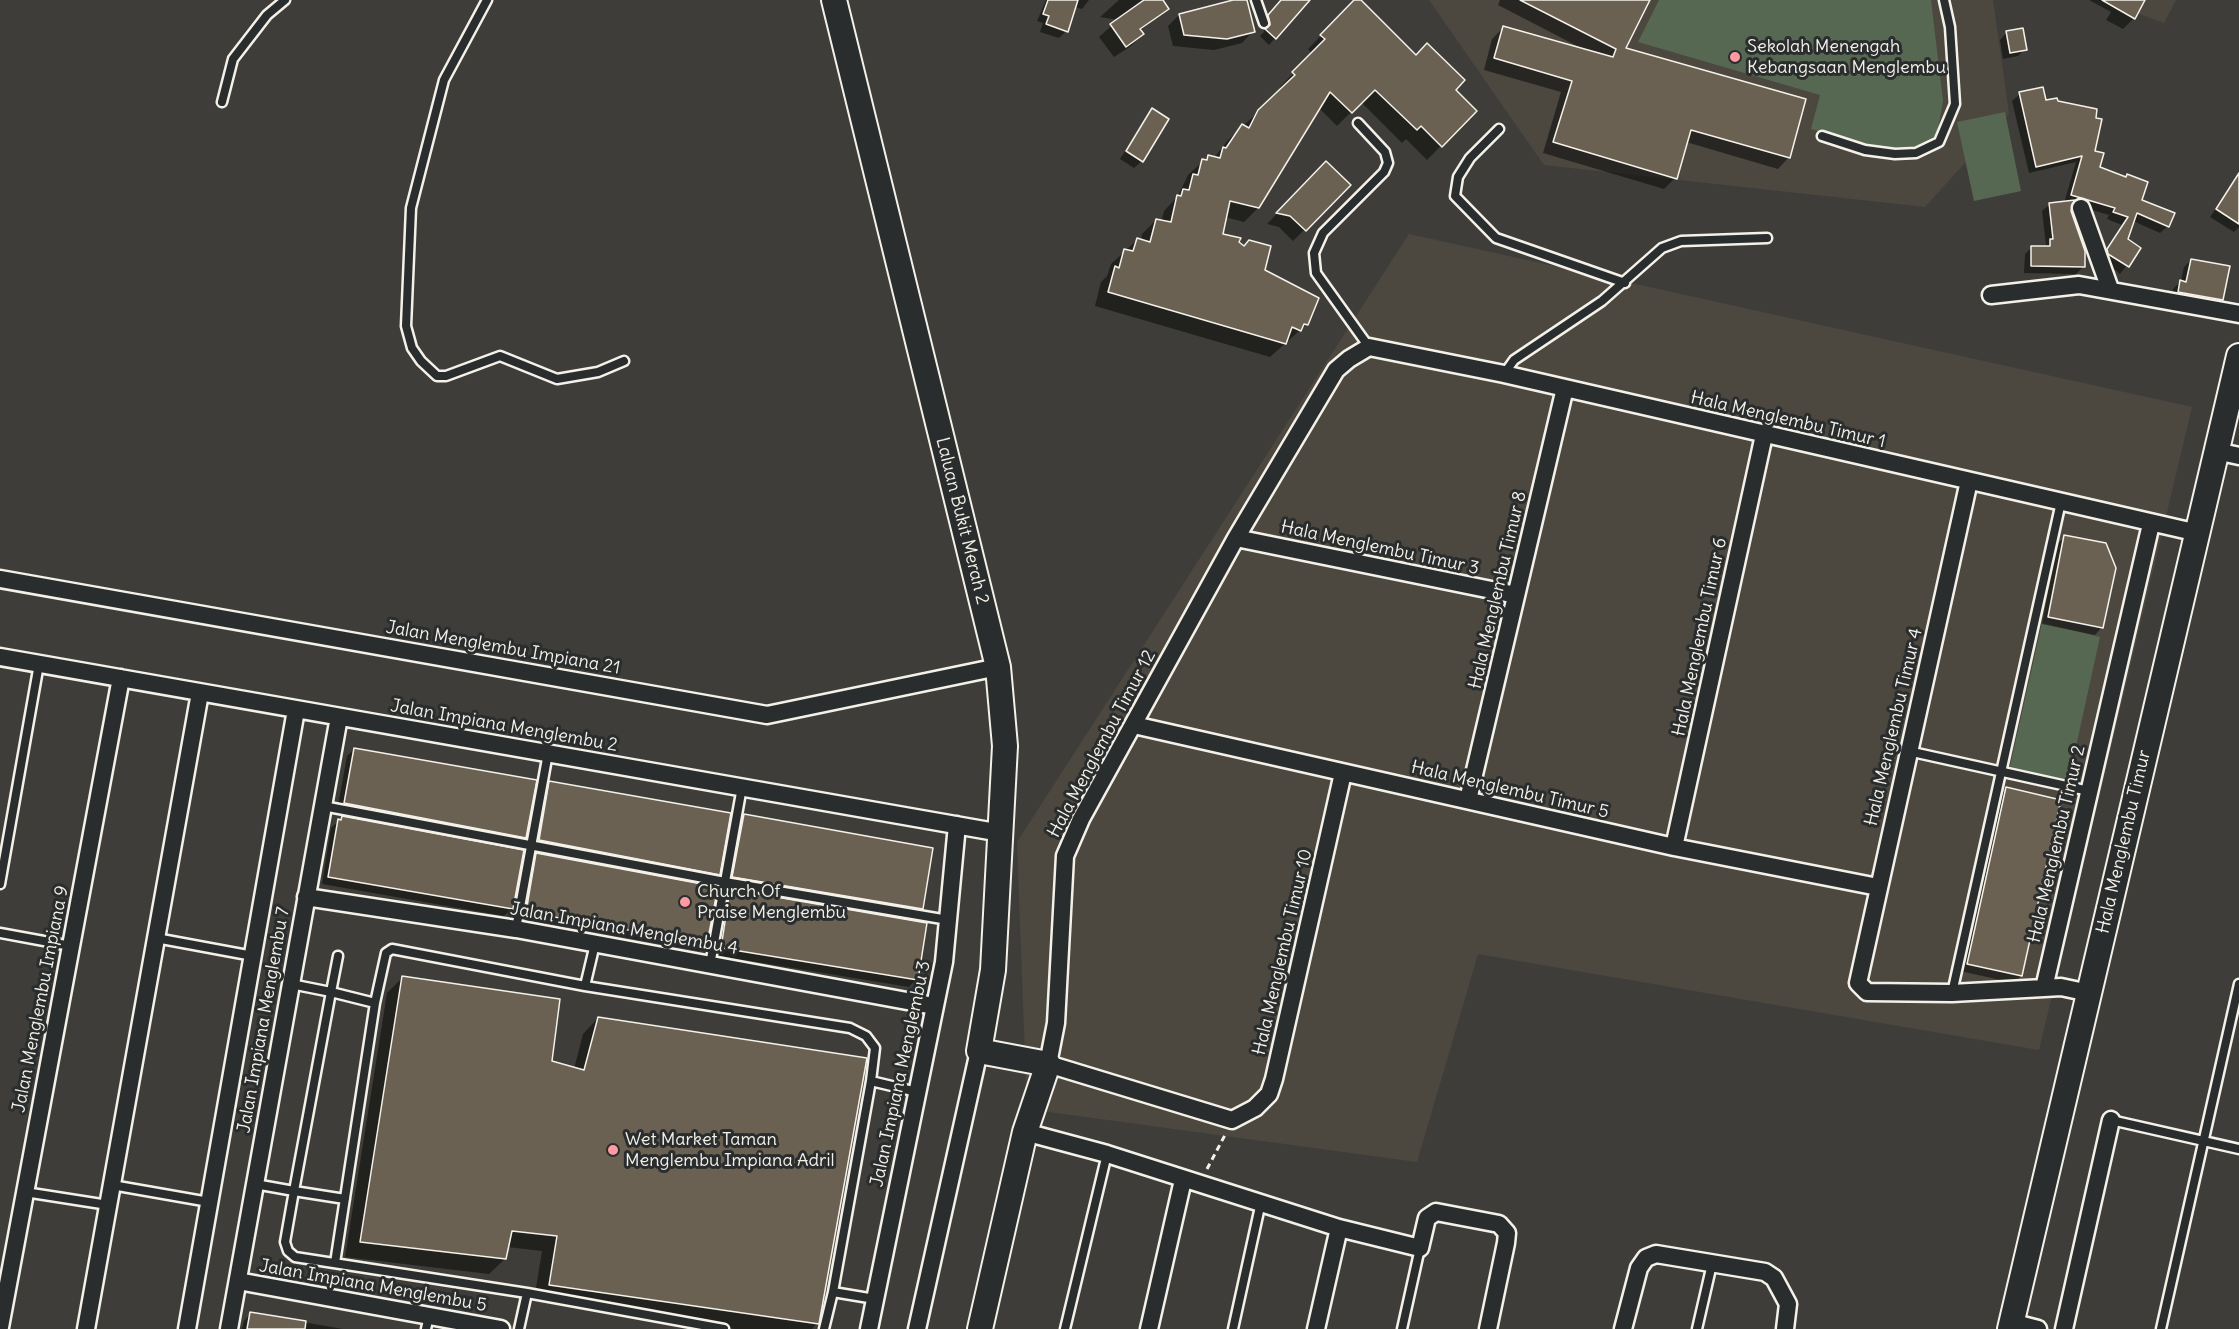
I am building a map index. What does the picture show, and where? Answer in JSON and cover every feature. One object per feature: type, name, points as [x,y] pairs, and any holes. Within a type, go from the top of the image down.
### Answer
[{"type":"street","name":"Laluan Bukit Merah 2","points":[[834,0],[998,667],[1005,746],[1001,832],[993,970],[979,1050]]},
{"type":"street","points":[[2081,208],[2110,289]]},
{"type":"street","points":[[1991,295],[2079,285],[2239,314]]},
{"type":"street","name":"Hala Menglembu Timur 1","points":[[1369,347],[1504,374],[2198,533]]},
{"type":"street","name":"Hala Menglembu Timur 12","points":[[1048,1064],[1056,1023],[1065,855],[1081,819],[1236,538],[1336,370],[1349,358],[1369,347]]},
{"type":"street","name":"Hala Menglembu Timur","points":[[2010,1326],[2198,533],[2228,454],[2239,356]]},
{"type":"street","name":"Hala Menglembu Timur 8","points":[[1468,800],[1565,388]]},
{"type":"street","name":"Hala Menglembu Timur 6","points":[[1674,847],[1764,435]]},
{"type":"street","name":"Hala Menglembu Timur 4","points":[[1952,993],[1867,992],[1858,983],[1969,481]]},
{"type":"street","name":"Hala Menglembu Timur 2","points":[[2044,988],[2151,524]]},
{"type":"street","name":"Hala Menglembu Timur 3","points":[[1236,538],[1516,596]]},
{"type":"street","name":"Jalan Menglembu Impiana 21","points":[[0,579],[766,715],[998,667]]},
{"type":"street","name":"Jalan Impiana Menglembu 2","points":[[0,657],[1001,832]]},
{"type":"street","name":"Jalan Menglembu Impiana 9","points":[[0,1327],[121,678]]},
{"type":"street","points":[[86,1329],[200,693]]},
{"type":"street","points":[[187,1329],[296,710]]},
{"type":"street","name":"Jalan Impiana Menglembu 7","points":[[229,1329],[339,717]]},
{"type":"street","name":"Hala Menglembu Timur 5","points":[[1134,725],[1674,847],[1878,887]]},
{"type":"street","name":"Hala Menglembu Timur 10","points":[[1232,1120],[1255,1108],[1269,1094],[1274,1079],[1342,773]]},
{"type":"street","name":"Jalan Impiana Menglembu 3","points":[[869,1329],[944,962],[957,825]]},
{"type":"street","name":"Jalan Impiana Menglembu 4","points":[[306,897],[516,929],[934,1006]]},
{"type":"street","points":[[1952,993],[2061,987],[2089,993]]},
{"type":"street","points":[[917,1329],[979,1050],[1048,1064],[1232,1120]]},
{"type":"street","points":[[980,1329],[1024,1132],[1048,1064]]},
{"type":"street","points":[[2064,1329],[2111,1120]]},
{"type":"street","points":[[1024,1132],[1107,1154],[1339,1228],[1420,1248],[1427,1218],[1436,1212],[1499,1224],[1507,1233],[1506,1243],[1488,1329]]},
{"type":"street","points":[[1149,1329],[1183,1179]]},
{"type":"street","points":[[1316,1329],[1339,1228]]},
{"type":"street","points":[[1623,1329],[1639,1268],[1646,1258],[1656,1254],[1765,1272],[1774,1278],[1788,1304],[1785,1329]]},
{"type":"street","name":"Jalan Impiana Menglembu 5","points":[[238,1281],[428,1322],[501,1329]]},
{"type":"street","points":[[2010,1326],[2038,1329]]},
{"type":"lane","points":[[222,102],[233,59],[267,15],[285,0]]},
{"type":"lane","points":[[487,0],[444,80],[411,208],[406,326],[412,348],[421,361],[437,375],[446,376],[500,356],[557,379],[598,372],[624,361]]},
{"type":"lane","points":[[1256,0],[1264,24]]},
{"type":"lane","points":[[1822,136],[1865,150],[1895,154],[1916,153],[1939,142],[1954,104],[1950,27],[1944,0]]},
{"type":"lane","points":[[1358,123],[1385,152],[1388,163],[1384,172],[1323,233],[1314,253],[1316,273],[1369,347]]},
{"type":"lane","points":[[1499,129],[1470,158],[1458,177],[1455,196],[1496,238],[1625,283]]},
{"type":"lane","points":[[1504,374],[1514,360],[1625,283],[1662,248],[1681,241],[1767,237]]},
{"type":"lane","points":[[1952,993],[2061,502]]},
{"type":"lane","points":[[0,884],[39,664]]},
{"type":"lane","points":[[1908,751],[2089,791]]},
{"type":"lane","points":[[516,929],[548,753]]},
{"type":"lane","points":[[710,965],[742,788]]},
{"type":"lane","points":[[323,807],[531,847],[948,920]]},
{"type":"lane","points":[[0,933],[71,946]]},
{"type":"lane","points":[[156,938],[253,956]]},
{"type":"lane","points":[[585,986],[595,944]]},
{"type":"lane","points":[[335,1263],[375,1003],[386,953],[392,949],[585,986],[850,1028],[866,1036],[875,1048],[871,1081],[824,1329]]},
{"type":"lane","points":[[338,956],[285,1242],[288,1251],[295,1257],[527,1293],[724,1329]]},
{"type":"lane","points":[[291,984],[375,1003]]},
{"type":"lane","points":[[2161,1329],[2239,984]]},
{"type":"lane","points":[[871,1081],[917,1092]]},
{"type":"lane","points":[[2111,1120],[2239,1149]]},
{"type":"lane","points":[[1065,1329],[1107,1154]]},
{"type":"lane","points":[[255,1184],[345,1199]]},
{"type":"lane","points":[[112,1185],[209,1202]]},
{"type":"lane","points":[[25,1192],[108,1205]]},
{"type":"lane","points":[[1233,1329],[1262,1202]]},
{"type":"lane","points":[[1402,1329],[1420,1248]]},
{"type":"lane","points":[[1697,1329],[1712,1264]]},
{"type":"lane","points":[[832,1292],[875,1299]]},
{"type":"lane","points":[[519,1329],[527,1293]]},
{"type":"path","points":[[1200,1184],[1232,1120]]},
{"type":"shaded area","name":"Sekolah Menengah Kebangsaan Menglembu","points":[[1429,0],[1993,0],[2009,114],[1925,207],[1544,165]]},
{"type":"shaded area","points":[[2102,0],[2176,0],[2164,23]]},
{"type":"shaded area","points":[[1409,234],[2192,407],[2039,1050],[1478,954],[1417,1162],[1027,1109],[1017,842]]},
{"type":"green space","points":[[1659,0],[1931,0],[1943,101],[1937,135],[1914,150],[1890,150],[1811,129],[1820,95],[1638,42]]},
{"type":"green space","points":[[2005,112],[2021,191],[1974,201],[1957,122]]},
{"type":"green space","points":[[2042,623],[2100,637],[2068,783],[2009,771]]},
{"type":"building","points":[[1048,0],[1078,0],[1068,32],[1046,24],[1049,16],[1043,14]]},
{"type":"building","points":[[1144,0],[1163,0],[1169,9],[1140,29],[1144,34],[1126,47],[1110,24]]},
{"type":"building","points":[[1233,0],[1247,0],[1255,32],[1227,39],[1184,35],[1179,14]]},
{"type":"building","points":[[1281,0],[1310,0],[1276,39],[1265,29],[1270,25],[1268,15]]},
{"type":"building","points":[[1354,0],[1361,0],[1416,55],[1427,43],[1465,80],[1456,90],[1477,111],[1442,147],[1421,126],[1417,130],[1375,90],[1352,113],[1330,92],[1259,208],[1230,201],[1223,234],[1241,238],[1239,242],[1244,246],[1249,240],[1271,246],[1265,270],[1319,298],[1308,325],[1304,324],[1301,331],[1292,327],[1286,344],[1108,292],[1115,266],[1119,268],[1124,249],[1133,251],[1137,238],[1150,242],[1156,219],[1171,222],[1177,195],[1181,196],[1183,189],[1189,190],[1193,174],[1198,175],[1202,159],[1207,160],[1208,155],[1220,158],[1223,147],[1226,148],[1242,124],[1249,128],[1258,110],[1295,75],[1292,72],[1325,39],[1320,35]]},
{"type":"building","points":[[1520,0],[1650,0],[1626,48],[1806,99],[1790,158],[1691,130],[1677,179],[1553,142],[1572,81],[1494,58],[1503,26],[1613,57],[1616,49]]},
{"type":"building","points":[[2102,0],[2145,0],[2135,19]]},
{"type":"building","points":[[2023,28],[2027,50],[2010,53],[2006,31]]},
{"type":"building","points":[[2043,87],[2046,100],[2057,98],[2058,101],[2097,109],[2096,118],[2102,119],[2095,151],[2104,153],[2100,167],[2148,182],[2142,200],[2175,213],[2169,227],[2137,213],[2128,239],[2141,248],[2129,267],[2108,254],[2107,249],[2128,217],[2113,212],[2115,208],[2071,195],[2082,156],[2036,167],[2019,92]]},
{"type":"building","points":[[1152,108],[1169,119],[1143,162],[1126,151]]},
{"type":"building","points":[[1326,161],[1351,185],[1306,231],[1290,216],[1276,213]]},
{"type":"building","points":[[2239,173],[2239,224],[2216,209]]},
{"type":"building","points":[[2075,200],[2071,211],[2085,251],[2085,267],[2031,266],[2031,246],[2050,246],[2050,239],[2053,239],[2049,203]]},
{"type":"building","points":[[2191,259],[2230,266],[2223,300],[2178,292],[2180,280],[2186,282]]},
{"type":"building","points":[[2064,535],[2106,543],[2116,568],[2103,628],[2048,617]]},
{"type":"building","points":[[354,748],[537,780],[526,838],[344,803]]},
{"type":"building","points":[[549,781],[731,813],[720,875],[539,840]]},
{"type":"building","points":[[2006,787],[2061,800],[2022,976],[1967,964]]},
{"type":"building","points":[[744,814],[933,848],[923,909],[732,877]]},
{"type":"building","points":[[342,816],[524,850],[513,909],[328,877],[338,819],[341,820]]},
{"type":"building","points":[[536,853],[718,887],[707,944],[526,912]]},
{"type":"building","points":[[730,889],[927,923],[918,980],[721,948]]},
{"type":"building","name":"Wet Market Taman Menglembu Impiana Adril","points":[[402,976],[560,999],[552,1061],[584,1070],[598,1017],[867,1058],[819,1324],[549,1285],[557,1236],[512,1231],[506,1259],[360,1242]]},
{"type":"building","points":[[250,1312],[306,1321],[305,1329],[247,1329]]},
{"type":"place","name":"Sekolah Menengah Kebangsaan Menglembu","points":[[1735,57]]},
{"type":"place","name":"Church Of Praise Menglembu","points":[[685,902]]},
{"type":"place","name":"Wet Market Taman Menglembu Impiana Adril","points":[[613,1150]]}]
